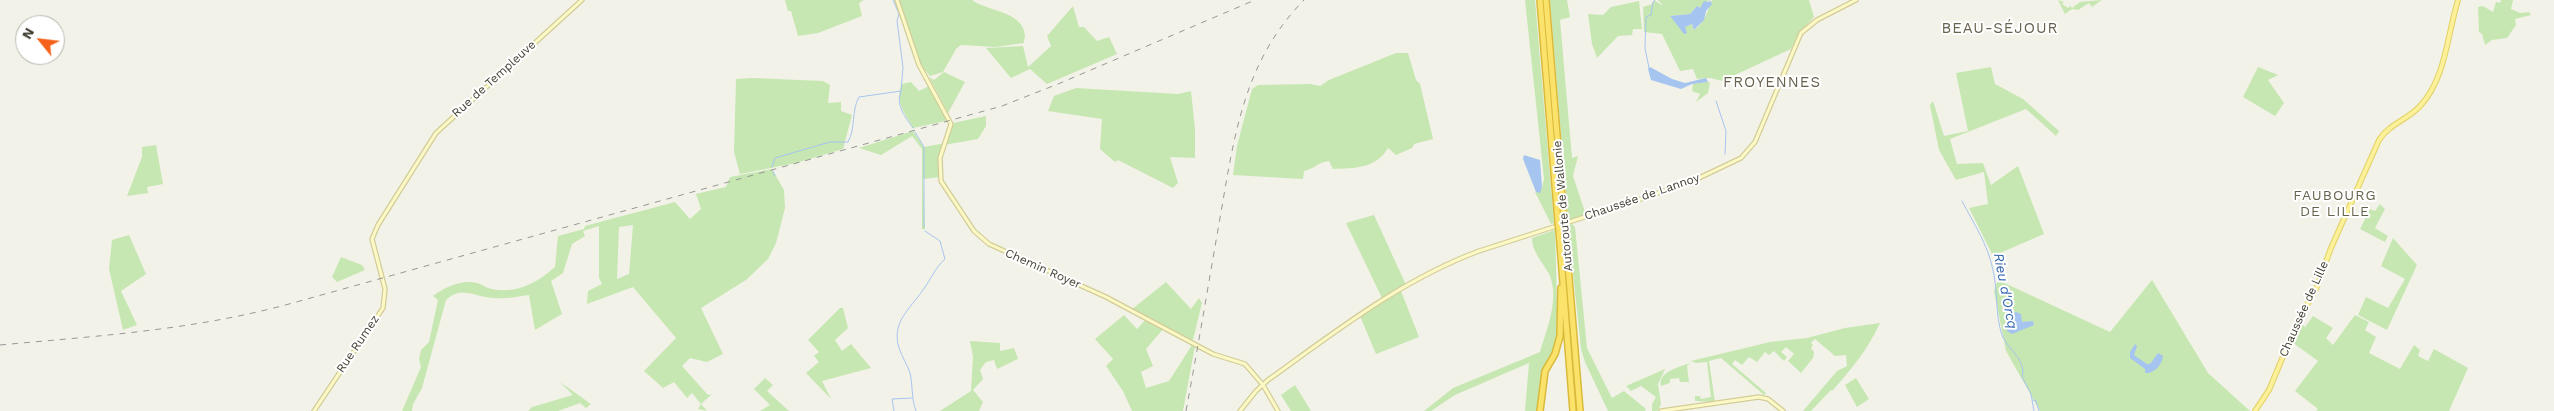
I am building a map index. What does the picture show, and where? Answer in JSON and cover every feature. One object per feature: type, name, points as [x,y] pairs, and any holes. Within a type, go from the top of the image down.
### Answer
[{"type":"highway","name":"Autoroute de Wallonie","points":[[1540,0],[1561,221],[1574,333],[1580,411]]},
{"type":"highway","name":"Autoroute de Wallonie","points":[[1546,0],[1561,221]]},
{"type":"highway","name":"Autoroute de Wallonie","points":[[1562,230],[1563,279],[1573,411]]},
{"type":"highway","points":[[1540,411],[1545,372],[1555,354],[1560,336],[1563,279]]},
{"type":"highway","points":[[1574,333],[1577,342]]},
{"type":"main road","name":"Chaussée de Lille","points":[[2255,411],[2269,390],[2297,323],[2316,289],[2331,248],[2379,140],[2390,126],[2419,107],[2438,81],[2458,0]]},
{"type":"street","name":"Rue de Templeuve","points":[[415,165],[430,141],[448,121],[494,82],[582,0]]},
{"type":"street","name":"Chemin Royer","points":[[897,0],[919,65],[951,124],[940,158],[941,181],[964,218],[981,238],[1024,261],[1106,297],[1213,354],[1241,361],[1252,370],[1278,411]]},
{"type":"street","name":"Chaussée de Lannoy","points":[[1240,411],[1263,385],[1373,305],[1454,262],[1480,251],[1647,198],[1699,178],[1744,155],[1755,142],[1801,33],[1816,20],[1856,0]]},
{"type":"street","name":"Rue Rumez","points":[[314,411],[382,308],[385,289],[372,239],[415,165]]},
{"type":"street","points":[[1661,411],[1759,397],[1771,401],[1783,411]]},
{"type":"green space","points":[[785,0],[864,0],[859,3],[862,16],[818,33],[798,36],[791,11],[788,11]]},
{"type":"green space","points":[[898,0],[972,0],[1018,21],[1023,28],[1024,43],[995,47],[961,45],[956,49],[943,72],[930,76],[922,67]]},
{"type":"green space","points":[[1525,0],[1535,0],[1554,223],[1551,224],[1535,192],[1542,188],[1544,179]]},
{"type":"green space","points":[[1550,0],[1567,0],[1570,17],[1560,20],[1572,158],[1578,156],[1573,176],[1586,215],[1572,220],[1568,219]]},
{"type":"green space","points":[[1654,0],[1663,6],[1658,0],[1710,0],[1700,8],[1696,7],[1690,14],[1670,16],[1681,28],[1692,24],[1694,30],[1703,21],[1712,0],[1809,0],[1814,17],[1799,33],[1791,49],[1722,81],[1711,78],[1697,79],[1693,69],[1680,71],[1662,34],[1644,32],[1643,7],[1652,4]]},
{"type":"green space","points":[[2058,0],[2064,2],[2062,4],[2068,8],[2070,6],[2072,8],[2080,2],[2102,0],[2092,7],[2089,3],[2078,10],[2072,9],[2065,14]]},
{"type":"green space","points":[[2501,0],[2513,0],[2511,9],[2520,13],[2529,12],[2531,15],[2515,19],[2516,25],[2507,38],[2492,40],[2485,45],[2482,34],[2479,32],[2478,7],[2483,6],[2493,12],[2496,2],[2500,3]]},
{"type":"green space","points":[[1639,1],[1642,29],[1633,29],[1632,35],[1618,36],[1597,58],[1592,44],[1588,14],[1603,15],[1611,7]]},
{"type":"green space","points":[[1073,6],[1079,27],[1084,27],[1097,41],[1109,37],[1117,54],[1047,84],[1030,69],[1011,78],[986,48],[1023,46],[1028,67],[1051,46],[1047,36]]},
{"type":"green space","points":[[1396,53],[1408,53],[1416,80],[1420,84],[1433,139],[1414,144],[1412,148],[1396,155],[1388,148],[1377,160],[1364,166],[1333,169],[1329,161],[1325,162],[1304,171],[1303,179],[1233,175],[1237,146],[1252,89],[1258,85],[1310,84],[1320,86],[1329,80]]},
{"type":"green space","points":[[1991,67],[1995,84],[2023,99],[2059,131],[2056,136],[2026,109],[1950,139],[1957,164],[1983,163],[1991,185],[2018,166],[2044,234],[1993,256],[1969,208],[1988,204],[1984,172],[1956,180],[1939,150],[1930,105],[1933,101],[1944,136],[1968,131],[1956,73]]},
{"type":"green space","points":[[2258,67],[2278,75],[2268,80],[2284,103],[2275,116],[2243,97]]},
{"type":"green space","points":[[944,72],[965,82],[948,113],[929,77],[934,80]]},
{"type":"green space","points":[[736,79],[823,81],[830,85],[828,103],[841,102],[841,111],[852,115],[843,149],[796,163],[740,174],[734,152]]},
{"type":"green space","points":[[911,82],[919,91],[931,85],[950,120],[913,128],[904,112],[899,96],[902,84]]},
{"type":"green space","points":[[1710,82],[1708,93],[1696,102],[1700,94],[1692,91],[1693,83]]},
{"type":"green space","points":[[1076,88],[1178,94],[1191,91],[1195,129],[1195,158],[1170,157],[1178,183],[1173,188],[1118,160],[1115,162],[1100,149],[1102,119],[1048,111],[1054,96]]},
{"type":"green space","points":[[986,116],[986,126],[978,139],[944,145],[940,177],[923,179],[925,229],[922,229],[922,149],[912,136],[881,155],[859,148],[913,131],[924,147],[945,143],[953,123]]},
{"type":"green space","points":[[156,145],[163,184],[147,187],[148,193],[127,196],[142,157],[142,147]]},
{"type":"green space","points":[[772,169],[784,190],[785,208],[776,243],[768,259],[746,280],[701,308],[723,354],[707,362],[690,358],[682,366],[708,395],[712,394],[701,404],[692,393],[687,398],[674,382],[663,388],[644,371],[676,338],[633,287],[587,304],[588,291],[602,284],[599,278],[599,226],[583,231],[585,236],[572,244],[563,273],[551,281],[562,314],[535,330],[529,295],[496,298],[460,293],[446,300],[422,388],[413,404],[412,411],[402,411],[421,367],[419,359],[421,350],[429,342],[438,300],[433,296],[448,287],[465,282],[477,283],[500,290],[526,286],[541,278],[555,267],[558,236],[584,229],[585,226],[675,202],[690,219],[701,209],[696,194],[726,187],[730,177]],"holes":[[[633,225],[629,274],[617,279],[619,227]]]},
{"type":"green space","points":[[2380,204],[2385,209],[2375,228],[2388,236],[2385,242],[2360,229],[2370,209],[2375,211]]},
{"type":"green space","points":[[1374,215],[1406,285],[1382,298],[1346,223]]},
{"type":"green space","points":[[1572,224],[1575,227],[1587,348],[1612,398],[1624,391],[1646,409],[1645,411],[1608,411],[1585,362],[1581,349],[1568,225]]},
{"type":"green space","points":[[1555,230],[1558,337],[1555,349],[1546,367],[1541,411],[1525,411],[1529,363],[1455,395],[1431,411],[1424,411],[1453,388],[1540,352],[1549,324],[1553,295],[1550,276],[1536,253],[1532,238]]},
{"type":"green space","points":[[129,235],[146,274],[121,291],[137,325],[123,330],[109,269],[112,240]]},
{"type":"green space","points":[[2393,238],[2417,265],[2387,330],[2358,315],[2366,297],[2388,308],[2405,279],[2381,266]]},
{"type":"green space","points":[[341,257],[362,265],[365,270],[337,282],[332,277]]},
{"type":"green space","points":[[1998,280],[2110,332],[2152,280],[2208,373],[2250,411],[2040,411],[2006,351],[1994,291]]},
{"type":"green space","points":[[1166,282],[1191,309],[1199,298],[1202,303],[1193,340],[1131,310]]},
{"type":"green space","points":[[1401,291],[1419,337],[1376,354],[1360,316]]},
{"type":"green space","points":[[840,308],[843,308],[848,328],[835,340],[842,351],[851,344],[871,368],[822,381],[831,399],[806,373],[819,362],[814,356],[819,352],[808,340]]},
{"type":"green space","points":[[1124,315],[1137,329],[1146,319],[1164,328],[1146,349],[1153,366],[1141,372],[1146,388],[1169,381],[1192,345],[1195,346],[1183,411],[1132,411],[1123,391],[1106,366],[1113,359],[1095,339]]},
{"type":"green space","points":[[2355,315],[2369,322],[2365,330],[2376,337],[2369,353],[2400,369],[2414,345],[2420,350],[2418,356],[2428,361],[2434,349],[2468,368],[2449,411],[2316,411],[2318,409],[2295,391],[2318,361],[2292,342],[2300,323],[2305,327],[2313,316],[2333,328],[2326,338],[2333,345]]},
{"type":"green space","points":[[1880,323],[1865,350],[1852,367],[1832,391],[1811,411],[1803,411],[1837,371],[1847,366],[1846,355],[1835,356],[1815,339],[1811,343],[1813,345],[1811,348],[1814,352],[1813,358],[1801,373],[1788,361],[1794,354],[1786,347],[1781,352],[1787,357],[1784,361],[1774,351],[1769,355],[1765,352],[1757,362],[1749,357],[1742,365],[1735,360],[1732,364],[1766,393],[1764,395],[1721,358],[1709,361],[1715,402],[1695,401],[1695,396],[1700,396],[1701,399],[1711,397],[1707,362],[1696,363],[1691,361],[1770,342],[1807,338],[1845,328]]},
{"type":"green space","points":[[970,341],[1000,343],[1000,351],[1014,348],[1018,359],[997,369],[994,360],[986,362],[980,370],[983,379],[973,390],[983,402],[979,411],[940,411],[971,391],[973,357]]},
{"type":"green space","points":[[1690,363],[1687,366],[1689,382],[1680,382],[1679,378],[1670,379],[1670,383],[1661,386],[1662,377],[1675,368]]},
{"type":"green space","points":[[1665,369],[1658,384],[1661,404],[1658,411],[1652,411],[1652,404],[1656,397],[1641,386],[1631,391],[1626,386]]},
{"type":"green space","points":[[765,378],[773,385],[767,391],[789,411],[760,411],[770,405],[754,389]]},
{"type":"green space","points":[[1856,378],[1869,399],[1857,407],[1845,385]]},
{"type":"green space","points":[[560,382],[591,404],[586,408],[580,403],[558,411],[528,411],[532,407],[573,395]]},
{"type":"green space","points":[[1295,385],[1311,411],[1291,411],[1281,395]]},
{"type":"green space","points":[[701,404],[707,411],[698,409]]},
{"type":"water","points":[[1710,0],[1712,4],[1706,11],[1704,20],[1694,30],[1692,24],[1685,27],[1687,33],[1684,34],[1670,16],[1690,14],[1697,6],[1700,8],[1704,1],[1709,2]]},
{"type":"water","points":[[1650,67],[1672,79],[1685,83],[1706,78],[1708,82],[1692,84],[1681,89],[1651,80],[1648,69]]},
{"type":"water","points":[[1524,155],[1540,160],[1542,187],[1540,193],[1536,192],[1523,159]]},
{"type":"water","points":[[2016,312],[2021,314],[2022,322],[2033,321],[2034,325],[2012,334],[2007,331],[2006,317]]},
{"type":"water","points":[[2135,344],[2137,346],[2134,355],[2147,364],[2150,364],[2158,353],[2163,356],[2157,368],[2145,373],[2145,369],[2130,358],[2130,352]]},
{"type":"waterway","points":[[772,167],[775,158],[830,142],[848,142],[859,97],[901,91],[903,67],[897,21],[899,14],[893,0]]},
{"type":"waterway","points":[[1649,68],[1645,48],[1646,17],[1651,15],[1655,0]]},
{"type":"waterway","points":[[901,92],[900,106],[913,128]]},
{"type":"waterway","points":[[1716,101],[1726,131],[1725,154]]},
{"type":"waterway","points":[[915,132],[924,147],[924,227]]},
{"type":"waterway","points":[[773,171],[775,176]]},
{"type":"waterway","name":"Rieu d'Orcq","points":[[1962,201],[1988,252],[1995,278],[1998,319],[2002,335],[2022,365],[2022,377],[2031,394],[2034,411]]},
{"type":"waterway","points":[[916,411],[910,373],[897,339],[903,316],[945,259],[940,241],[925,231]]},
{"type":"waterway","points":[[894,411],[892,399],[912,398]]},
{"type":"waterway","points":[[2033,400],[2036,401],[2039,411]]},
{"type":"railway","points":[[0,345],[181,326],[253,313],[289,304],[1002,106],[1255,0]]},
{"type":"railway","points":[[1186,411],[1228,171],[1242,110],[1252,80],[1265,52],[1282,25],[1304,0]]},
{"type":"district","name":"BEAU-SÉJOUR","points":[[2000,29]]},
{"type":"district","name":"FROYENNES","points":[[1772,83]]},
{"type":"district","name":"FAUBOURG DE LILLE","points":[[2335,204]]}]
